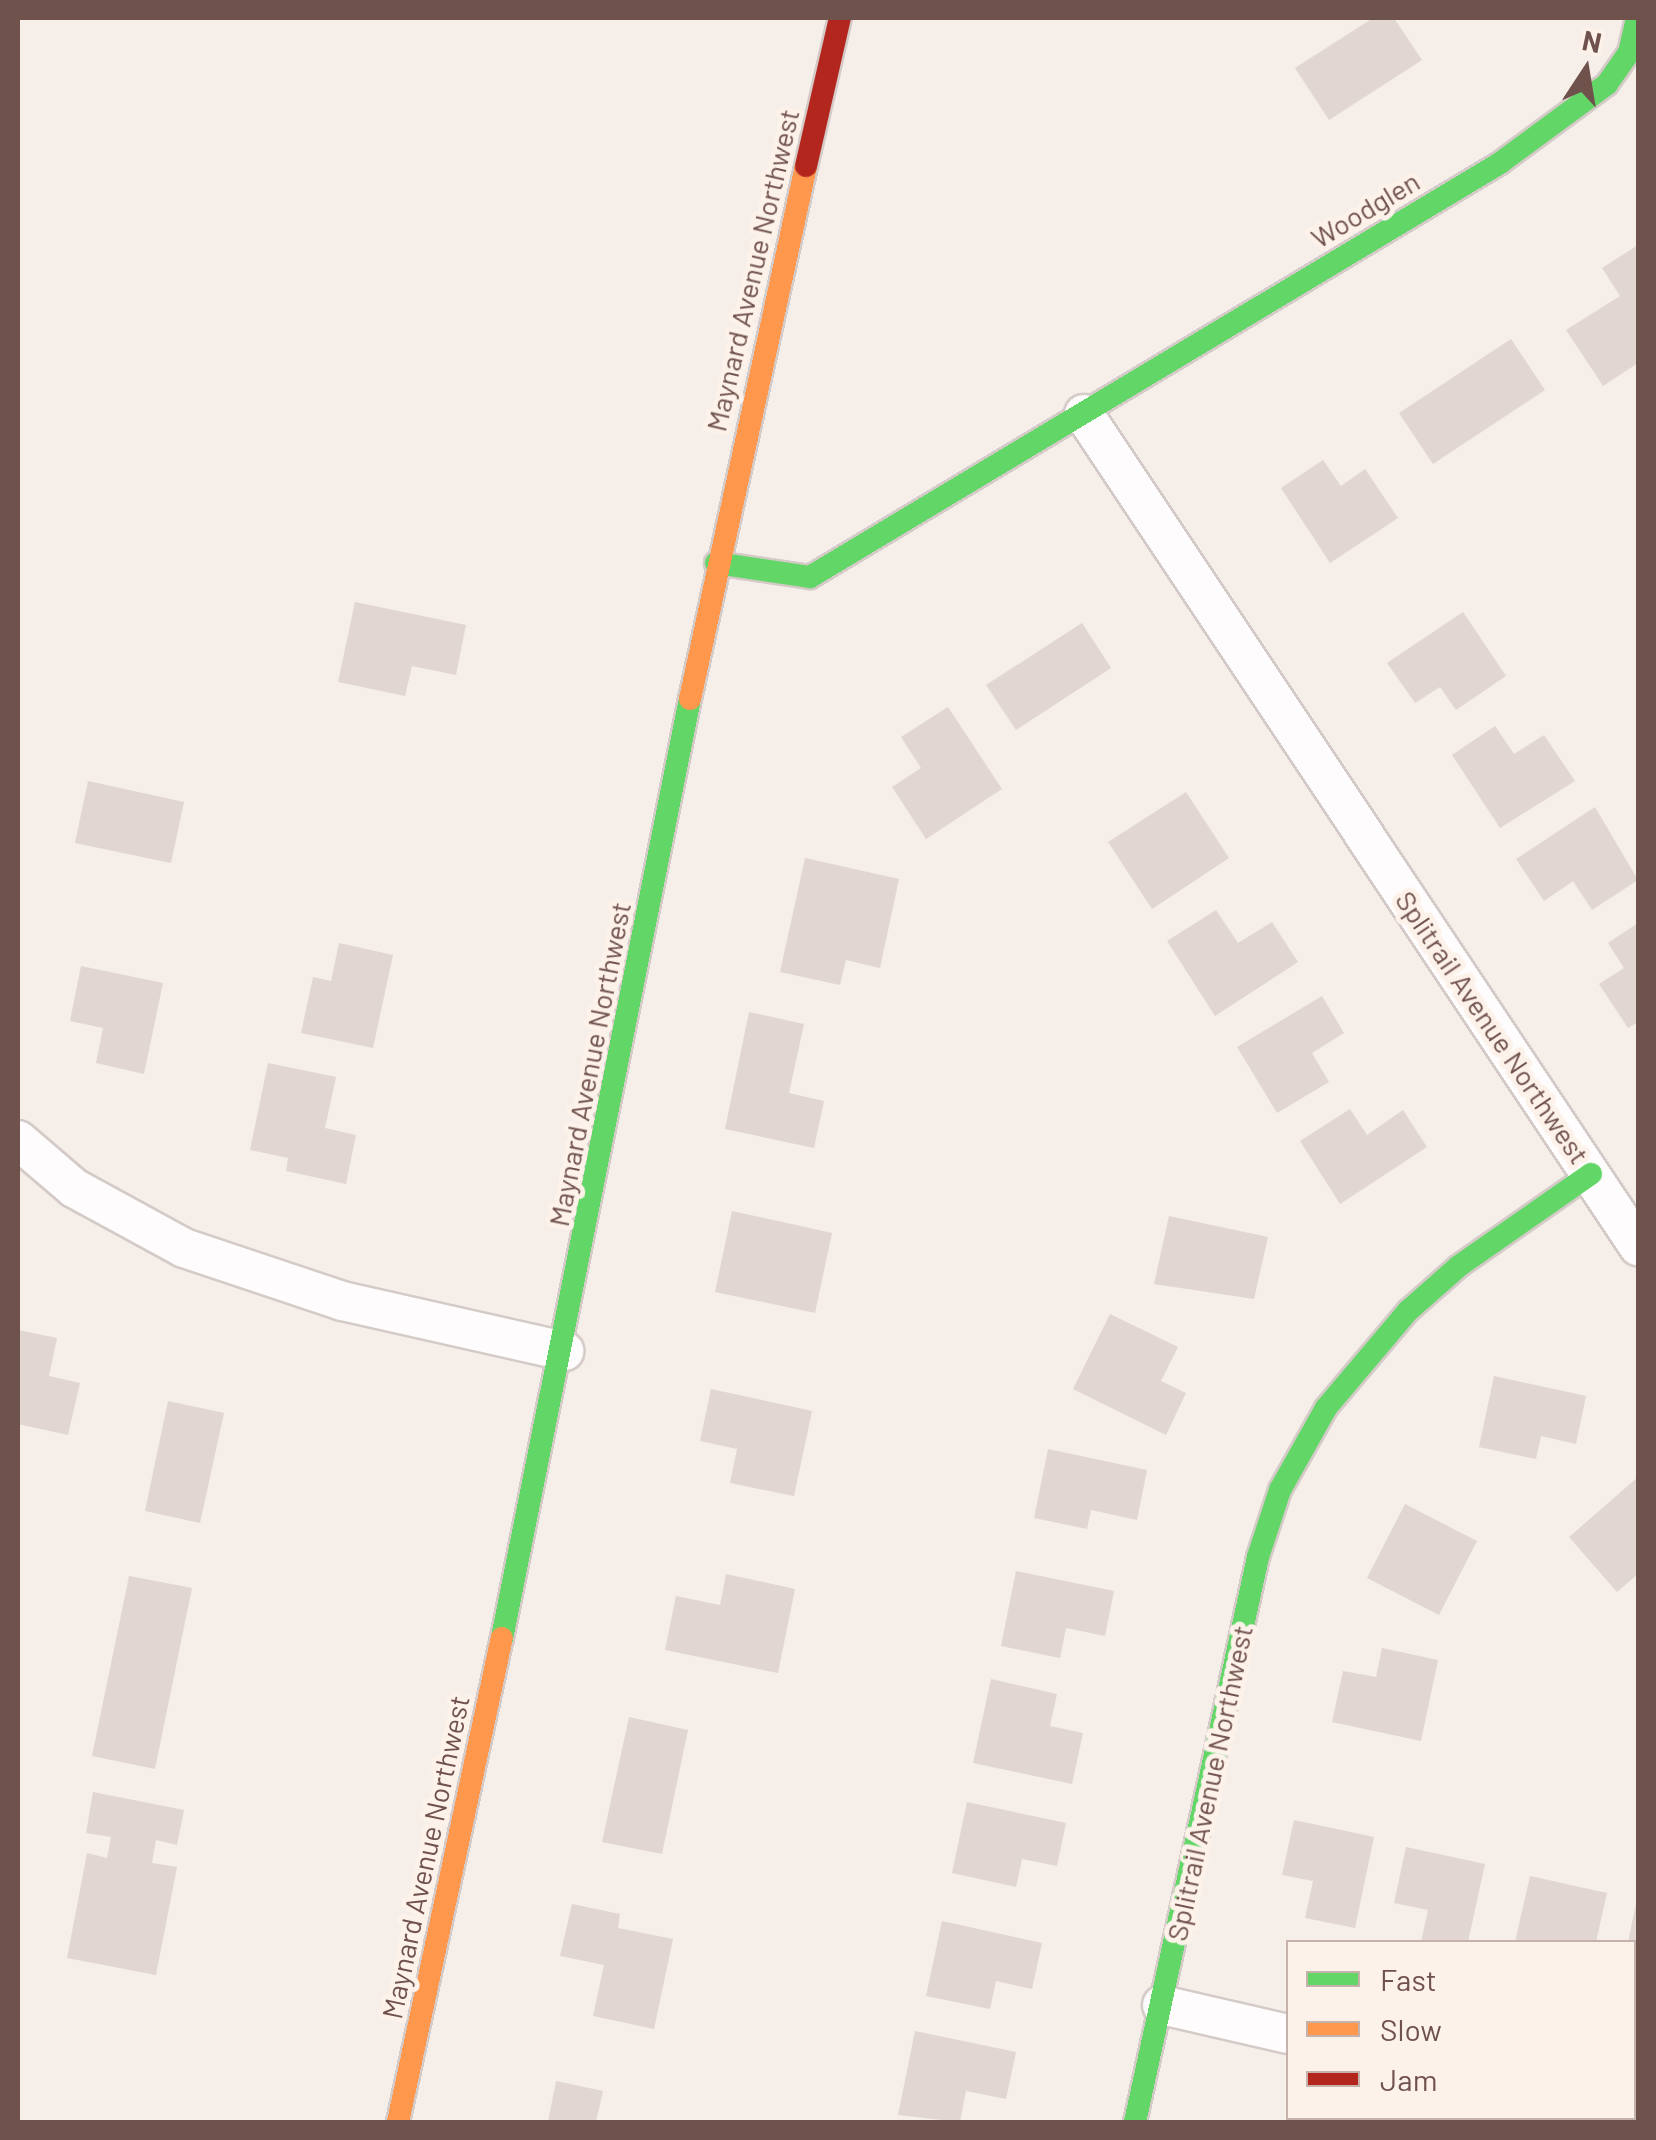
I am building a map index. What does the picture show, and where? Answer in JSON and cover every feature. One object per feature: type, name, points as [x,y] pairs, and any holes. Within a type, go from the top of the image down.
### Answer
[{"type":"street","name":"Maynard Avenue Northwest","points":[[398,2122],[564,1351],[716,563],[840,18]]},
{"type":"street","name":"Woodglen","points":[[716,563],[810,577],[1500,162],[1607,84],[1629,53],[1638,18]]},
{"type":"street","name":"Splitrail Avenue Northwest","points":[[1084,414],[1592,1174],[1459,1266],[1408,1311],[1326,1408],[1280,1490],[1258,1558],[1135,2122]]},
{"type":"street","points":[[18,1140],[74,1188],[184,1248],[342,1300],[564,1351]]},
{"type":"street","points":[[1592,1174],[1638,1246]]},
{"type":"street","points":[[1162,2005],[1286,2034]]},
{"type":"building","points":[[1373,18],[1394,18],[1422,60],[1329,120],[1295,68]]},
{"type":"building","points":[[1638,245],[1638,363],[1603,386],[1566,330],[1620,296],[1602,268]]},
{"type":"building","points":[[1511,339],[1545,390],[1433,464],[1399,413]]},
{"type":"building","points":[[1323,460],[1341,486],[1365,469],[1398,518],[1330,563],[1281,488]]},
{"type":"building","points":[[355,602],[466,625],[456,675],[412,666],[405,696],[338,682]]},
{"type":"building","points":[[1463,612],[1506,676],[1456,710],[1440,687],[1415,703],[1387,663]]},
{"type":"building","points":[[1082,623],[1111,668],[1016,730],[986,685]]},
{"type":"building","points":[[948,707],[1002,789],[926,839],[892,787],[921,768],[901,737]]},
{"type":"building","points":[[1495,726],[1514,754],[1544,735],[1575,781],[1500,828],[1452,755]]},
{"type":"building","points":[[88,781],[184,802],[171,863],[75,843]]},
{"type":"building","points":[[1186,792],[1229,858],[1152,909],[1108,842]]},
{"type":"building","points":[[1595,807],[1638,880],[1592,910],[1573,881],[1544,901],[1516,859]]},
{"type":"building","points":[[805,858],[899,879],[880,968],[846,960],[840,985],[780,972]]},
{"type":"building","points":[[1216,910],[1238,943],[1272,922],[1298,962],[1215,1016],[1167,941]]},
{"type":"building","points":[[1638,923],[1638,1022],[1628,1028],[1599,984],[1624,968],[1608,943]]},
{"type":"building","points":[[339,943],[393,955],[373,1048],[301,1033],[313,977],[331,981]]},
{"type":"building","points":[[81,966],[163,983],[144,1074],[96,1063],[103,1028],[70,1021]]},
{"type":"building","points":[[1322,996],[1344,1033],[1312,1053],[1329,1082],[1277,1113],[1237,1047]]},
{"type":"building","points":[[749,1012],[804,1024],[789,1093],[824,1101],[814,1148],[725,1129]]},
{"type":"building","points":[[268,1063],[336,1077],[325,1128],[356,1135],[346,1184],[286,1171],[288,1158],[250,1150]]},
{"type":"building","points":[[1350,1109],[1367,1135],[1403,1110],[1427,1147],[1340,1204],[1300,1141]]},
{"type":"building","points":[[732,1211],[832,1233],[815,1313],[715,1292]]},
{"type":"building","points":[[1169,1216],[1268,1237],[1254,1299],[1154,1284]]},
{"type":"building","points":[[1110,1314],[1178,1347],[1161,1381],[1186,1393],[1166,1435],[1073,1389]]},
{"type":"building","points":[[18,1330],[57,1338],[49,1376],[80,1383],[68,1435],[18,1424]]},
{"type":"building","points":[[1494,1376],[1586,1396],[1576,1444],[1541,1436],[1536,1459],[1479,1447]]},
{"type":"building","points":[[711,1389],[812,1411],[794,1496],[730,1483],[737,1449],[700,1441]]},
{"type":"building","points":[[168,1401],[224,1413],[200,1523],[145,1511]]},
{"type":"building","points":[[1048,1449],[1147,1470],[1137,1520],[1091,1510],[1087,1529],[1034,1518]]},
{"type":"building","points":[[1638,1477],[1638,1574],[1617,1592],[1569,1537]]},
{"type":"building","points":[[1405,1504],[1477,1541],[1439,1615],[1367,1578]]},
{"type":"building","points":[[1016,1571],[1114,1591],[1105,1636],[1066,1628],[1060,1658],[1001,1646]]},
{"type":"building","points":[[726,1574],[795,1589],[778,1673],[665,1650],[676,1596],[720,1605]]},
{"type":"building","points":[[129,1576],[192,1588],[155,1769],[92,1756]]},
{"type":"building","points":[[1382,1648],[1438,1660],[1421,1741],[1332,1722],[1343,1671],[1376,1677]]},
{"type":"building","points":[[991,1679],[1057,1694],[1050,1726],[1083,1733],[1072,1784],[973,1763]]},
{"type":"building","points":[[629,1717],[688,1730],[662,1854],[602,1842]]},
{"type":"building","points":[[93,1792],[184,1810],[177,1845],[156,1840],[152,1863],[177,1867],[156,1975],[67,1958],[87,1853],[107,1858],[111,1837],[86,1833]]},
{"type":"building","points":[[967,1802],[1066,1823],[1057,1866],[1022,1859],[1016,1887],[952,1873]]},
{"type":"building","points":[[1294,1820],[1374,1837],[1355,1928],[1305,1918],[1313,1881],[1282,1875]]},
{"type":"building","points":[[1406,1847],[1485,1864],[1468,1940],[1421,1940],[1428,1910],[1394,1903]]},
{"type":"building","points":[[1530,1876],[1607,1893],[1596,1940],[1515,1940]]},
{"type":"building","points":[[1638,1899],[1638,1999],[1636,1940],[1628,1940]]},
{"type":"building","points":[[572,1904],[620,1914],[618,1928],[673,1939],[654,2029],[593,2016],[604,1965],[560,1956]]},
{"type":"building","points":[[942,1921],[1042,1943],[1032,1989],[996,1981],[990,2009],[926,1996]]},
{"type":"building","points":[[915,2031],[1016,2052],[1006,2099],[966,2091],[960,2122],[898,2115]]},
{"type":"building","points":[[556,2081],[603,2091],[596,2122],[548,2122]]},
{"type":"traffic: fast","points":[[716,563],[810,577],[1500,163],[1607,84],[1629,53],[1637,18]]},
{"type":"traffic: fast","points":[[502,1638],[690,699]]},
{"type":"traffic: fast","points":[[1135,2122],[1258,1557],[1280,1490],[1326,1408],[1408,1311],[1459,1266],[1591,1174]]},
{"type":"traffic: slow","points":[[690,699],[806,166]]},
{"type":"traffic: slow","points":[[398,2122],[502,1638]]},
{"type":"traffic: jam","points":[[806,166],[840,18]]}]
